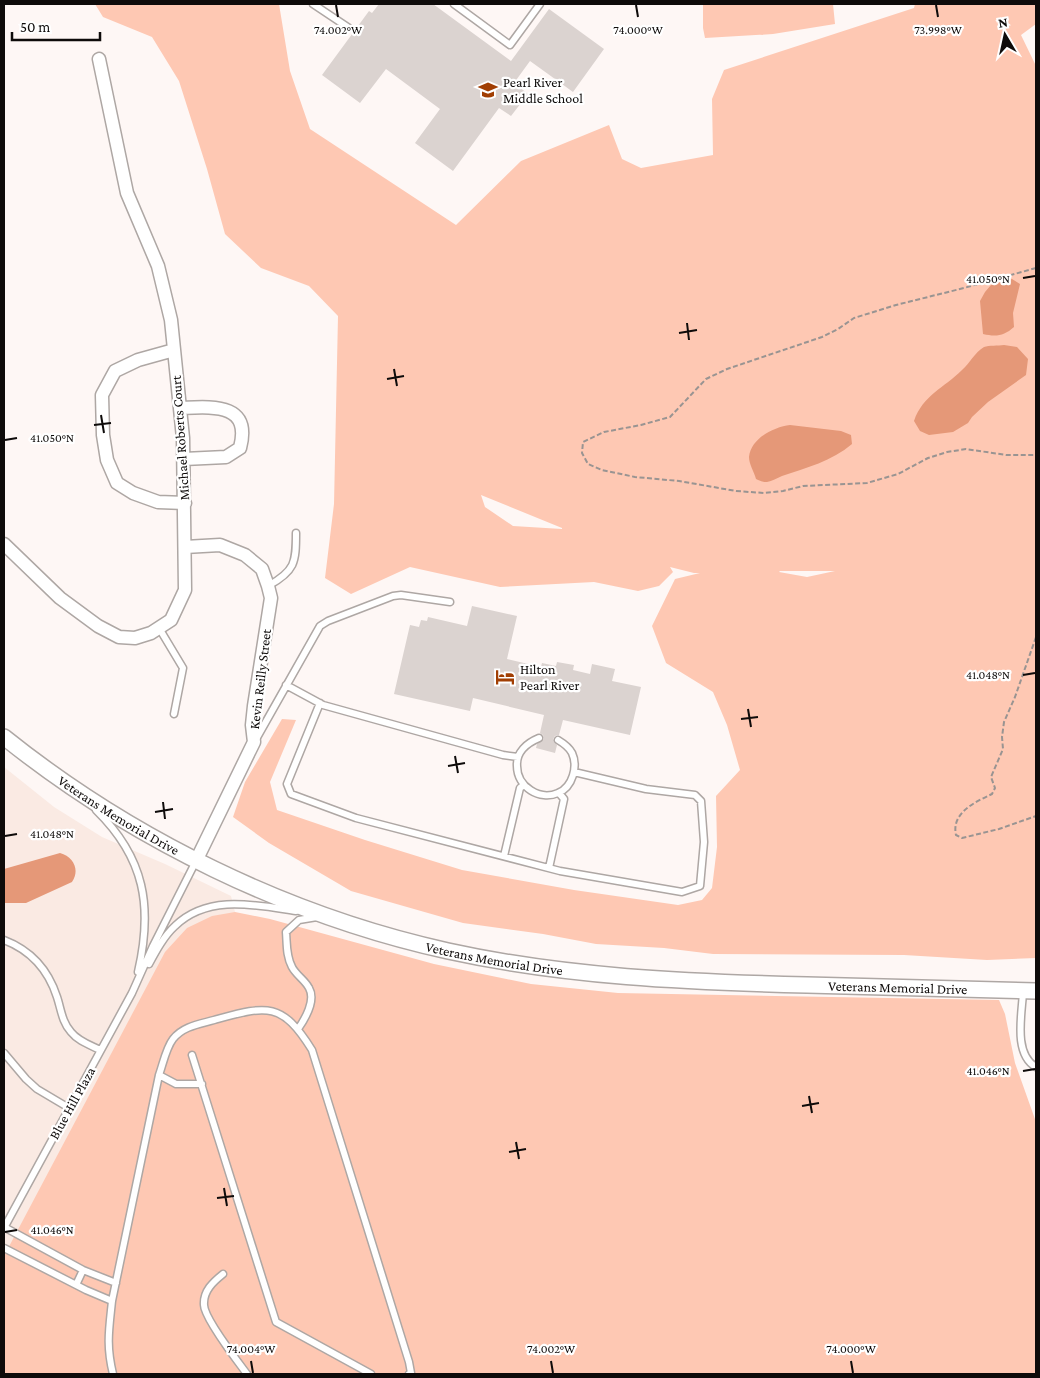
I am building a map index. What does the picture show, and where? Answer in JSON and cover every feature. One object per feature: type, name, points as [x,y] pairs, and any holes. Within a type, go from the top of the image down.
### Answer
[{"type":"street","name":"Michael Roberts Court","points":[[4,544],[60,598],[98,626],[119,637],[135,638],[151,633],[171,620],[185,590],[184,459],[171,320],[158,266],[127,194],[99,59]]},
{"type":"street","points":[[174,350],[138,360],[115,371],[102,395],[103,435],[107,460],[117,483],[133,493],[158,502],[185,503]]},
{"type":"street","points":[[180,408],[216,406],[230,411],[240,421],[243,434],[240,448],[226,457],[184,459]]},
{"type":"street","name":"Kevin Reilly Street","points":[[185,547],[220,545],[245,555],[262,569],[271,598],[254,706],[252,726],[254,742],[196,861]]},
{"type":"street","name":"Veterans Memorial Drive","points":[[4,737],[74,788],[132,826],[196,861],[262,891],[326,915],[388,936],[442,950],[514,964],[638,978],[714,982],[1030,990]]},
{"type":"lane","points":[[313,4],[349,28]]},
{"type":"lane","points":[[454,4],[510,45],[540,4]]},
{"type":"lane","points":[[268,586],[284,577],[293,563],[296,556],[296,533]]},
{"type":"lane","points":[[254,742],[320,626],[328,621],[393,596],[401,595],[450,602]]},
{"type":"lane","points":[[159,628],[183,668],[174,714]]},
{"type":"lane","points":[[286,685],[320,703],[503,755],[518,757]]},
{"type":"lane","points":[[320,703],[287,784],[291,794],[356,818],[550,868],[682,892],[700,886],[704,842],[701,801],[695,795],[646,789],[574,772]]},
{"type":"lane","points":[[539,738],[523,748],[516,766],[518,775],[524,785],[538,794],[547,795],[559,793],[571,781],[574,772],[575,762],[572,753],[566,745],[558,740]]},
{"type":"lane","points":[[504,856],[520,788],[524,785]]},
{"type":"lane","name":"Blue Hill Plaza","points":[[74,788],[121,838],[140,876],[144,897],[144,933],[140,962],[132,993]]},
{"type":"lane","points":[[550,868],[564,800],[559,793]]},
{"type":"lane","name":"Blue Hill Plaza","points":[[132,993],[153,946],[196,861]]},
{"type":"lane","name":"Blue Hill Plaza","points":[[4,1226],[132,993],[166,936],[175,926],[195,912],[219,905],[243,904],[326,915]]},
{"type":"lane","points":[[298,1029],[306,1017],[311,999],[310,990],[292,967],[287,955],[286,932],[299,920],[326,915]]},
{"type":"lane","points":[[4,940],[19,946],[47,973],[67,1027],[72,1034],[100,1050]]},
{"type":"lane","points":[[1030,990],[1022,1046],[1027,1059],[1036,1067]]},
{"type":"lane","points":[[113,1374],[108,1354],[112,1301],[159,1075],[172,1040],[187,1027],[252,1010],[266,1010],[283,1016],[298,1029],[312,1050],[409,1362],[411,1373],[409,1374]]},
{"type":"lane","points":[[4,1054],[26,1080],[37,1089],[69,1108]]},
{"type":"lane","points":[[192,1055],[276,1322],[371,1374]]},
{"type":"lane","points":[[159,1075],[176,1084],[202,1084]]},
{"type":"lane","points":[[4,1226],[83,1270],[116,1283]]},
{"type":"lane","points":[[4,1248],[112,1301]]},
{"type":"lane","points":[[76,1285],[83,1270]]},
{"type":"lane","points":[[223,1274],[208,1286],[203,1306],[208,1317],[247,1374]]},
{"type":"path","points":[[1036,268],[862,315],[822,337],[727,369],[706,379],[670,417],[604,432],[583,442],[582,453],[588,464],[610,472],[736,491],[764,493],[803,486],[867,483],[898,474],[928,458],[966,449],[1006,455],[1036,455]]},
{"type":"path","points":[[1036,637],[1022,679],[1004,722],[1003,749],[992,777],[995,788],[992,794],[961,812],[954,828],[956,835],[962,838],[1036,816]]},
{"type":"shaded area","points":[[95,4],[279,4],[290,71],[310,129],[456,225],[521,161],[609,125],[622,159],[641,168],[713,155],[712,99],[724,70],[914,8],[915,4],[1036,4],[1036,24],[1021,35],[1036,66],[1036,958],[987,960],[904,955],[713,954],[664,948],[596,944],[543,934],[463,923],[351,891],[269,843],[233,817],[245,782],[282,719],[296,720],[270,782],[277,810],[462,870],[574,890],[678,905],[702,900],[712,888],[717,847],[716,796],[740,770],[727,725],[713,692],[666,663],[652,626],[675,579],[700,573],[670,567],[673,572],[659,586],[638,591],[594,582],[500,587],[410,567],[351,594],[325,578],[334,504],[338,316],[309,286],[261,268],[225,234],[179,81],[152,37],[103,17]],"holes":[[[481,495],[562,528],[562,529],[513,526],[485,507]],[[780,571],[835,571],[807,577],[779,572]]]},
{"type":"shaded area","points":[[703,4],[833,4],[835,24],[773,34],[705,38]]},
{"type":"shaded area","points":[[1012,279],[1020,284],[1013,313],[1014,327],[1000,335],[983,334],[980,301],[991,285]]},
{"type":"shaded area","points":[[1004,345],[1017,347],[1028,359],[1026,375],[988,402],[968,423],[953,432],[929,435],[920,431],[914,421],[928,398],[962,370],[981,349],[986,346]]},
{"type":"shaded area","points":[[790,425],[841,431],[851,435],[852,444],[836,455],[809,467],[767,482],[756,479],[749,457],[754,444],[771,431]]},
{"type":"shaded area","points":[[4,767],[54,807],[102,837],[165,864],[231,896],[236,916],[4,1323]]},
{"type":"shaded area","points":[[60,853],[69,858],[74,865],[75,873],[72,882],[26,903],[4,903],[4,869]]},
{"type":"shaded area","points":[[235,912],[270,919],[434,964],[531,984],[618,993],[999,1000],[1005,1014],[1015,1063],[1036,1122],[1036,1374],[4,1374],[4,1256],[165,952],[187,928],[212,916]]},
{"type":"building","name":"Pearl River Middle School","points":[[379,4],[433,4],[511,61],[549,9],[604,49],[573,92],[530,61],[514,83],[528,94],[511,116],[499,108],[453,171],[415,143],[440,109],[386,69],[360,103],[322,75],[369,11],[372,13]]},
{"type":"building","name":"Hilton Pearl River","points":[[472,606],[517,616],[507,659],[541,667],[542,663],[556,666],[557,662],[574,665],[573,670],[590,674],[592,664],[615,669],[612,681],[641,687],[630,735],[563,720],[559,735],[553,739],[557,745],[555,753],[536,748],[537,744],[544,739],[540,733],[544,715],[473,698],[470,711],[394,694],[410,625],[419,627],[421,620],[427,621],[428,617],[467,626]]},
{"type":"place","name":"Pearl River Middle School","points":[[488,90]]},
{"type":"place","name":"Hilton Pearl River","points":[[505,677]]}]
